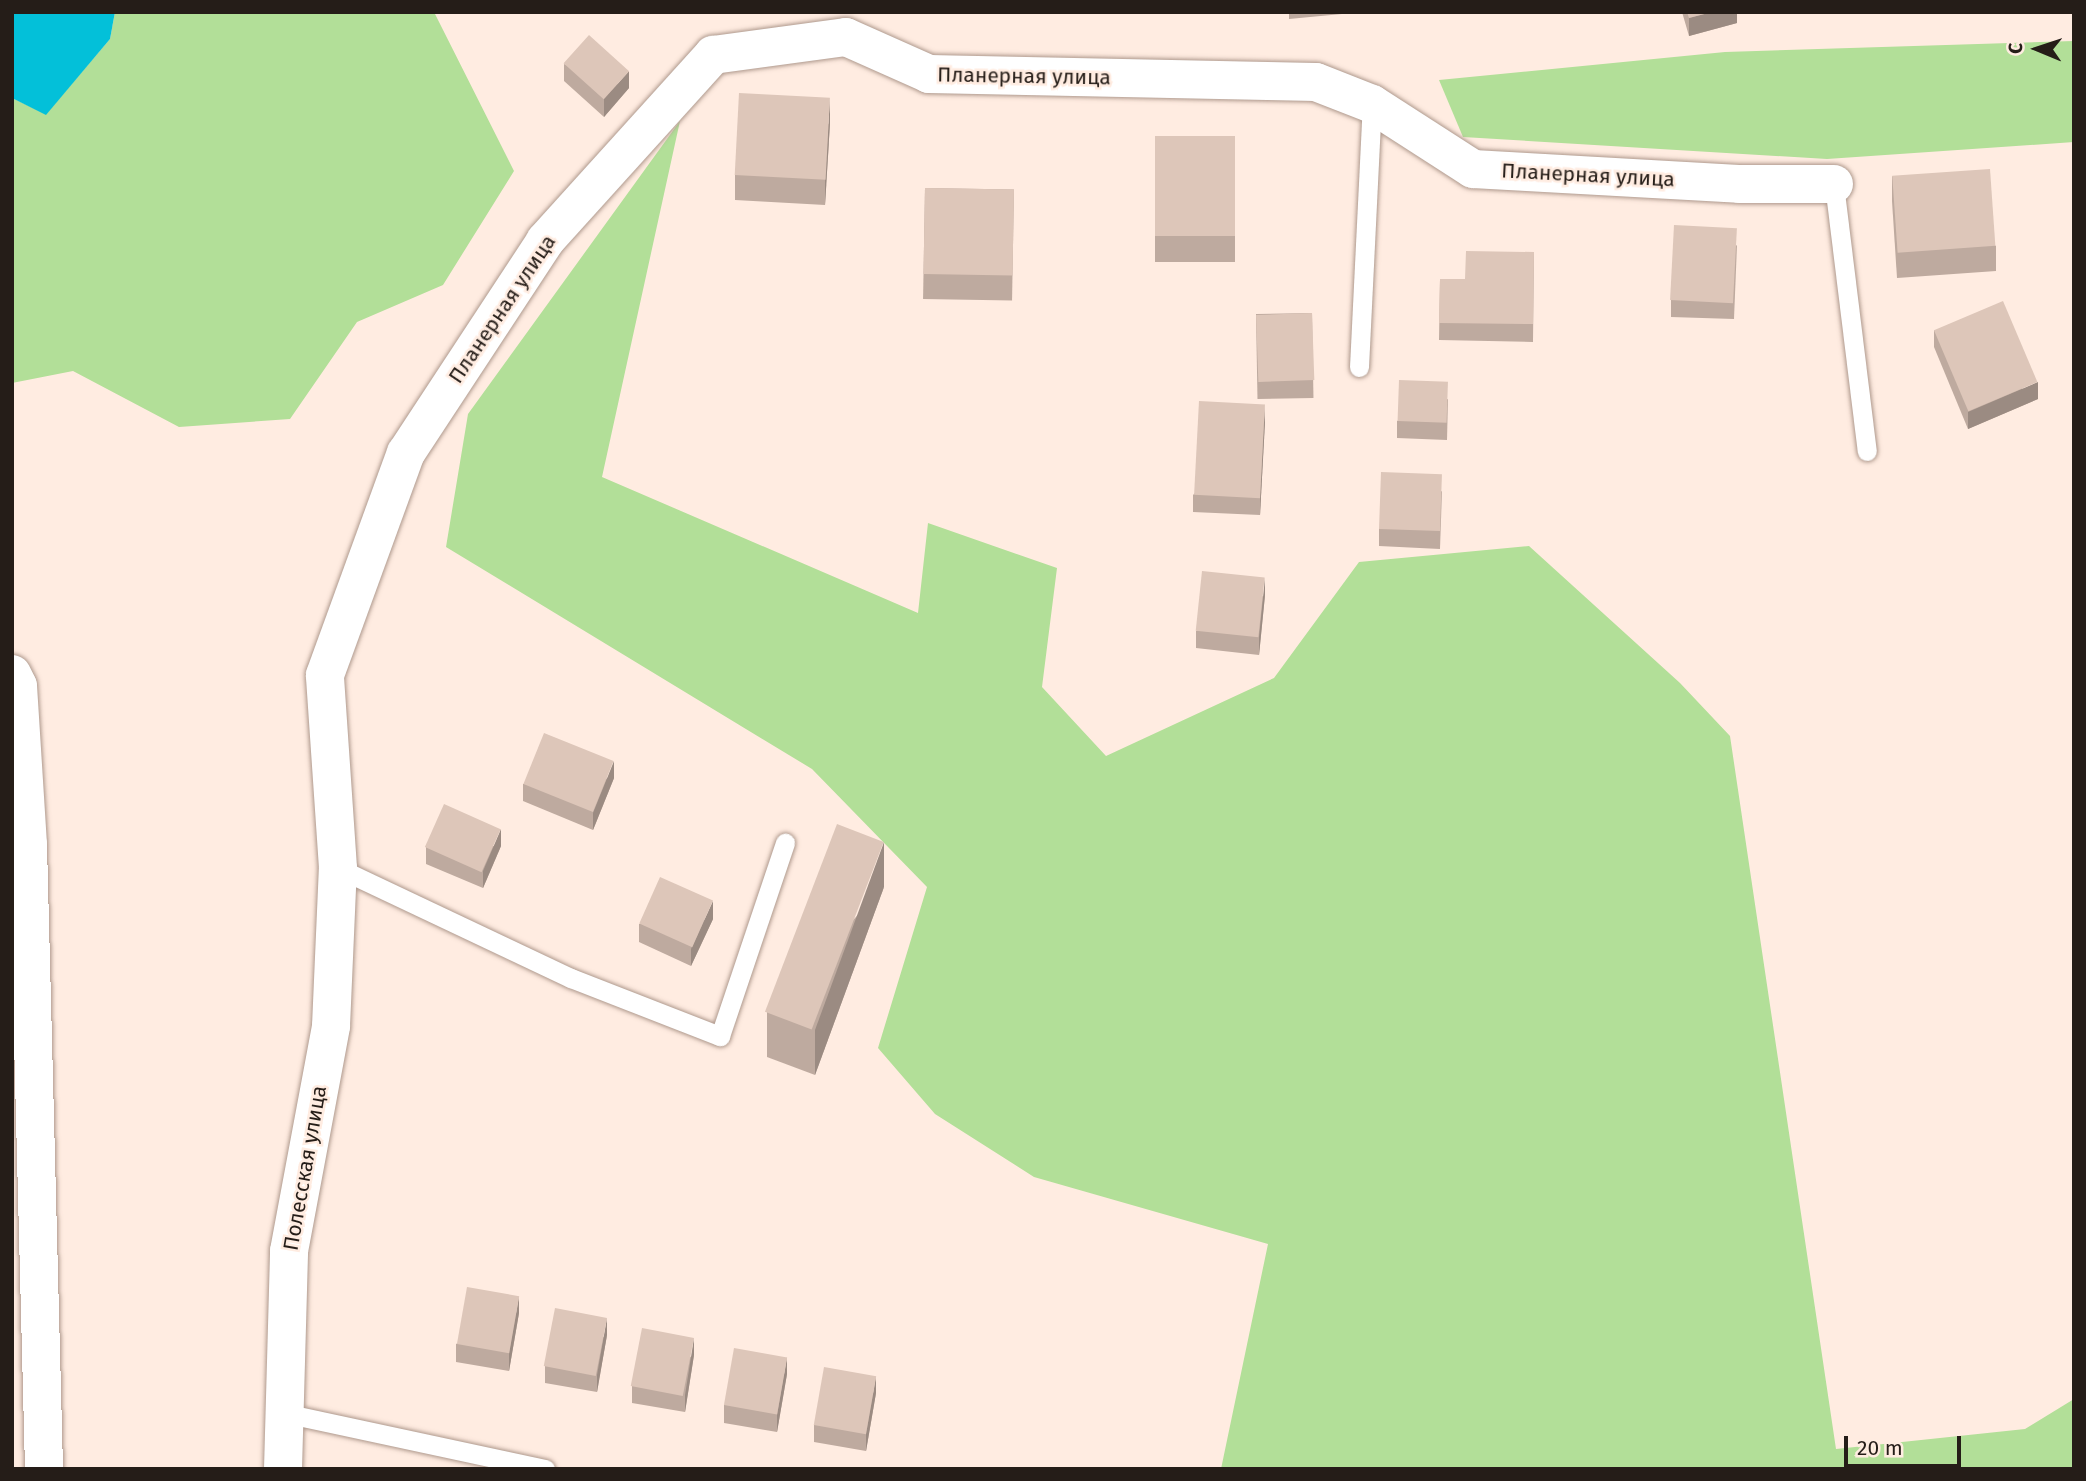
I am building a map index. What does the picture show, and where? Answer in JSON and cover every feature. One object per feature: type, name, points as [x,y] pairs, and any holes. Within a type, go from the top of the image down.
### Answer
[{"type":"street","name":"Планерная улица","points":[[338,868],[324,674],[406,453],[545,241],[713,55],[849,25],[929,74],[1316,82],[1372,104],[1473,169],[1739,184],[1834,184]]},
{"type":"street","points":[[12,674],[18,686],[28,845],[44,1469]]},
{"type":"street","name":"Полесская улица","points":[[283,1469],[289,1251],[331,1026],[338,868]]},
{"type":"lane","points":[[1359,367],[1372,104]]},
{"type":"lane","points":[[1834,184],[1867,451]]},
{"type":"lane","points":[[338,868],[571,978],[720,1036],[785,843]]},
{"type":"lane","points":[[284,1413],[545,1469]]},
{"type":"green space","points":[[115,12],[434,12],[514,171],[443,285],[357,322],[290,419],[179,427],[73,371],[12,383],[12,98],[46,114],[110,39]]},
{"type":"green space","points":[[2074,41],[2074,142],[1827,159],[1463,137],[1439,80],[1725,52]]},
{"type":"green space","points":[[680,121],[602,477],[918,613],[928,523],[1057,568],[1042,687],[1106,756],[1274,678],[1359,562],[1529,546],[1680,683],[1730,736],[1836,1449],[2025,1429],[2074,1399],[2074,1469],[1221,1469],[1268,1244],[1034,1177],[935,1114],[878,1048],[927,887],[812,769],[446,547],[468,414]]},
{"type":"water","points":[[12,12],[115,12],[110,39],[46,115],[12,98]]},
{"type":"building","points":[[1687,12],[1712,12],[1689,18]]},
{"type":"building","points":[[589,35],[629,71],[604,99],[564,63]]},
{"type":"building","points":[[739,93],[830,98],[826,180],[735,175]]},
{"type":"building","points":[[1155,136],[1235,136],[1235,236],[1155,236]]},
{"type":"building","points":[[1990,169],[1995,246],[1898,253],[1892,176]]},
{"type":"building","points":[[925,188],[1014,190],[1012,276],[923,274]]},
{"type":"building","points":[[1674,225],[1737,228],[1733,303],[1670,300]]},
{"type":"building","points":[[1466,251],[1534,252],[1533,324],[1439,323],[1440,279],[1465,279]]},
{"type":"building","points":[[2003,301],[2037,382],[1968,411],[1934,330]]},
{"type":"building","points":[[1312,313],[1314,380],[1258,382],[1256,315]]},
{"type":"building","points":[[1399,380],[1448,382],[1447,423],[1398,421]]},
{"type":"building","points":[[1199,401],[1265,404],[1260,498],[1194,495]]},
{"type":"building","points":[[1381,472],[1442,474],[1440,531],[1379,529]]},
{"type":"building","points":[[1202,571],[1265,578],[1258,637],[1196,631]]},
{"type":"building","points":[[544,733],[614,761],[593,812],[523,784]]},
{"type":"building","points":[[444,804],[501,829],[482,872],[425,847]]},
{"type":"building","points":[[837,824],[884,842],[812,1030],[765,1012]]},
{"type":"building","points":[[660,877],[713,901],[692,947],[639,924]]},
{"type":"building","points":[[467,1287],[519,1296],[509,1353],[457,1344]]},
{"type":"building","points":[[555,1308],[607,1318],[596,1376],[544,1366]]},
{"type":"building","points":[[642,1328],[694,1338],[683,1396],[631,1386]]},
{"type":"building","points":[[734,1348],[787,1357],[777,1414],[724,1405]]},
{"type":"building","points":[[824,1367],[876,1376],[866,1434],[814,1425]]}]
